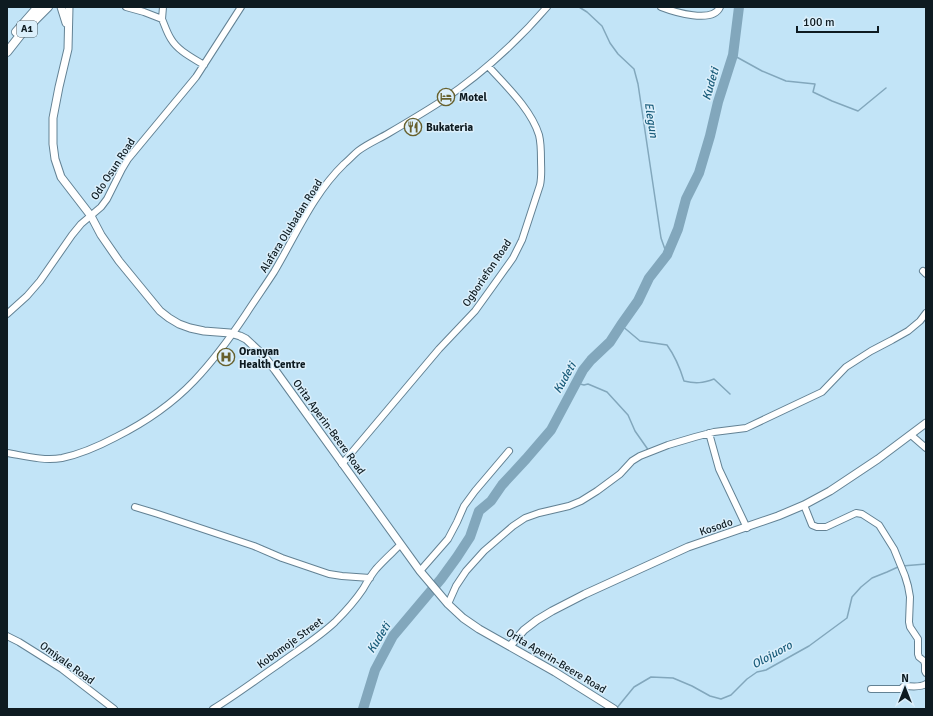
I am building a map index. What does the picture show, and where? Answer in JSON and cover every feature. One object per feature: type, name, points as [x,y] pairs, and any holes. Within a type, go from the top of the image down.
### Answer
[{"type":"highway","name":"A1","points":[[7,43],[38,7]]},
{"type":"highway","name":"A1","points":[[7,52],[22,33],[48,7]]},
{"type":"main road","name":"Orita Aperin-Beere Road","points":[[61,7],[68,29]]},
{"type":"main road","name":"Orita Aperin-Beere Road","points":[[68,7],[68,49],[53,118],[53,144],[55,159],[61,177],[91,216],[101,235],[119,261],[160,312],[178,324],[190,328],[233,334],[246,339],[263,355],[400,545],[439,595],[448,604],[479,629],[555,672],[614,709]]},
{"type":"main road","name":"Kosodo","points":[[510,646],[524,630],[552,610],[688,547],[747,528],[804,505],[846,481],[925,425]]},
{"type":"street","points":[[126,7],[162,19]]},
{"type":"street","points":[[163,7],[162,19],[171,40],[184,52],[204,64]]},
{"type":"street","name":"Odo Osun Road","points":[[7,314],[27,296],[40,281],[81,224],[101,207],[107,199],[128,159],[177,98],[188,87],[241,7]]},
{"type":"street","name":"Alafara Olubadan Road","points":[[7,453],[40,459],[62,458],[82,452],[102,445],[132,429],[152,416],[176,397],[192,383],[233,334],[262,291],[313,203],[342,167],[357,152],[441,101],[488,66],[522,35],[547,7]]},
{"type":"street","points":[[661,7],[691,15],[712,15],[719,11],[720,7]]},
{"type":"street","name":"Ogboriefon Road","points":[[342,464],[439,349],[474,311],[513,258],[522,240],[541,178],[541,149],[539,136],[528,112],[488,66]]},
{"type":"street","points":[[448,604],[456,586],[466,571],[484,551],[513,526],[525,518],[569,506],[581,501],[620,474],[632,461],[640,456],[682,440],[710,433],[746,428],[822,392],[846,367],[871,351],[908,331],[920,321],[926,313]]},
{"type":"street","points":[[710,433],[718,469],[747,528]]},
{"type":"street","points":[[911,435],[926,448]]},
{"type":"street","points":[[420,571],[448,539],[458,522],[464,506],[475,491],[509,451]]},
{"type":"street","points":[[804,505],[812,525],[817,528],[826,527],[856,513],[862,514],[880,525],[894,549],[905,576],[910,597],[910,627],[918,639],[918,654],[924,661],[926,672]]},
{"type":"street","points":[[135,508],[158,514],[254,546],[282,558],[329,574],[370,578]]},
{"type":"street","name":"Kobomoje Street","points":[[213,709],[312,642],[325,631],[351,604],[376,569],[400,545]]},
{"type":"street","name":"Omiyale Road","points":[[7,636],[62,669],[114,709]]},
{"type":"street","points":[[872,689],[902,689],[904,686],[920,687],[925,686],[926,684]]},
{"type":"waterway","name":"Elegun","points":[[579,7],[587,12],[602,26],[610,43],[618,54],[634,69],[638,84],[661,238],[667,255]]},
{"type":"waterway","name":"Kudeti","points":[[363,709],[375,670],[393,636],[441,579],[457,557],[470,537],[479,511],[491,501],[502,485],[551,430],[583,370],[610,342],[638,301],[649,278],[667,255],[678,229],[686,199],[699,173],[710,136],[718,102],[733,55],[739,7]]},
{"type":"waterway","points":[[733,55],[762,71],[786,81],[815,84],[813,92],[858,111],[886,88]]},
{"type":"waterway","points":[[621,325],[640,341],[667,345],[677,362],[684,381],[699,383],[714,379],[730,394]]},
{"type":"waterway","points":[[576,383],[584,385],[588,384],[607,392],[628,415],[635,431],[649,451]]},
{"type":"waterway","name":"Olojuoro","points":[[902,566],[926,564]]},
{"type":"waterway","name":"Olojuoro","points":[[616,709],[634,687],[651,677],[673,678],[710,696],[721,699],[731,695],[747,679],[757,672],[766,670],[809,646],[847,618],[852,597],[861,587],[872,578],[898,567]]},
{"type":"place","name":"Motel","points":[[446,97]]},
{"type":"place","name":"Bukateria","points":[[413,127]]},
{"type":"place","name":"Oranyan Health Centre","points":[[226,357]]}]
